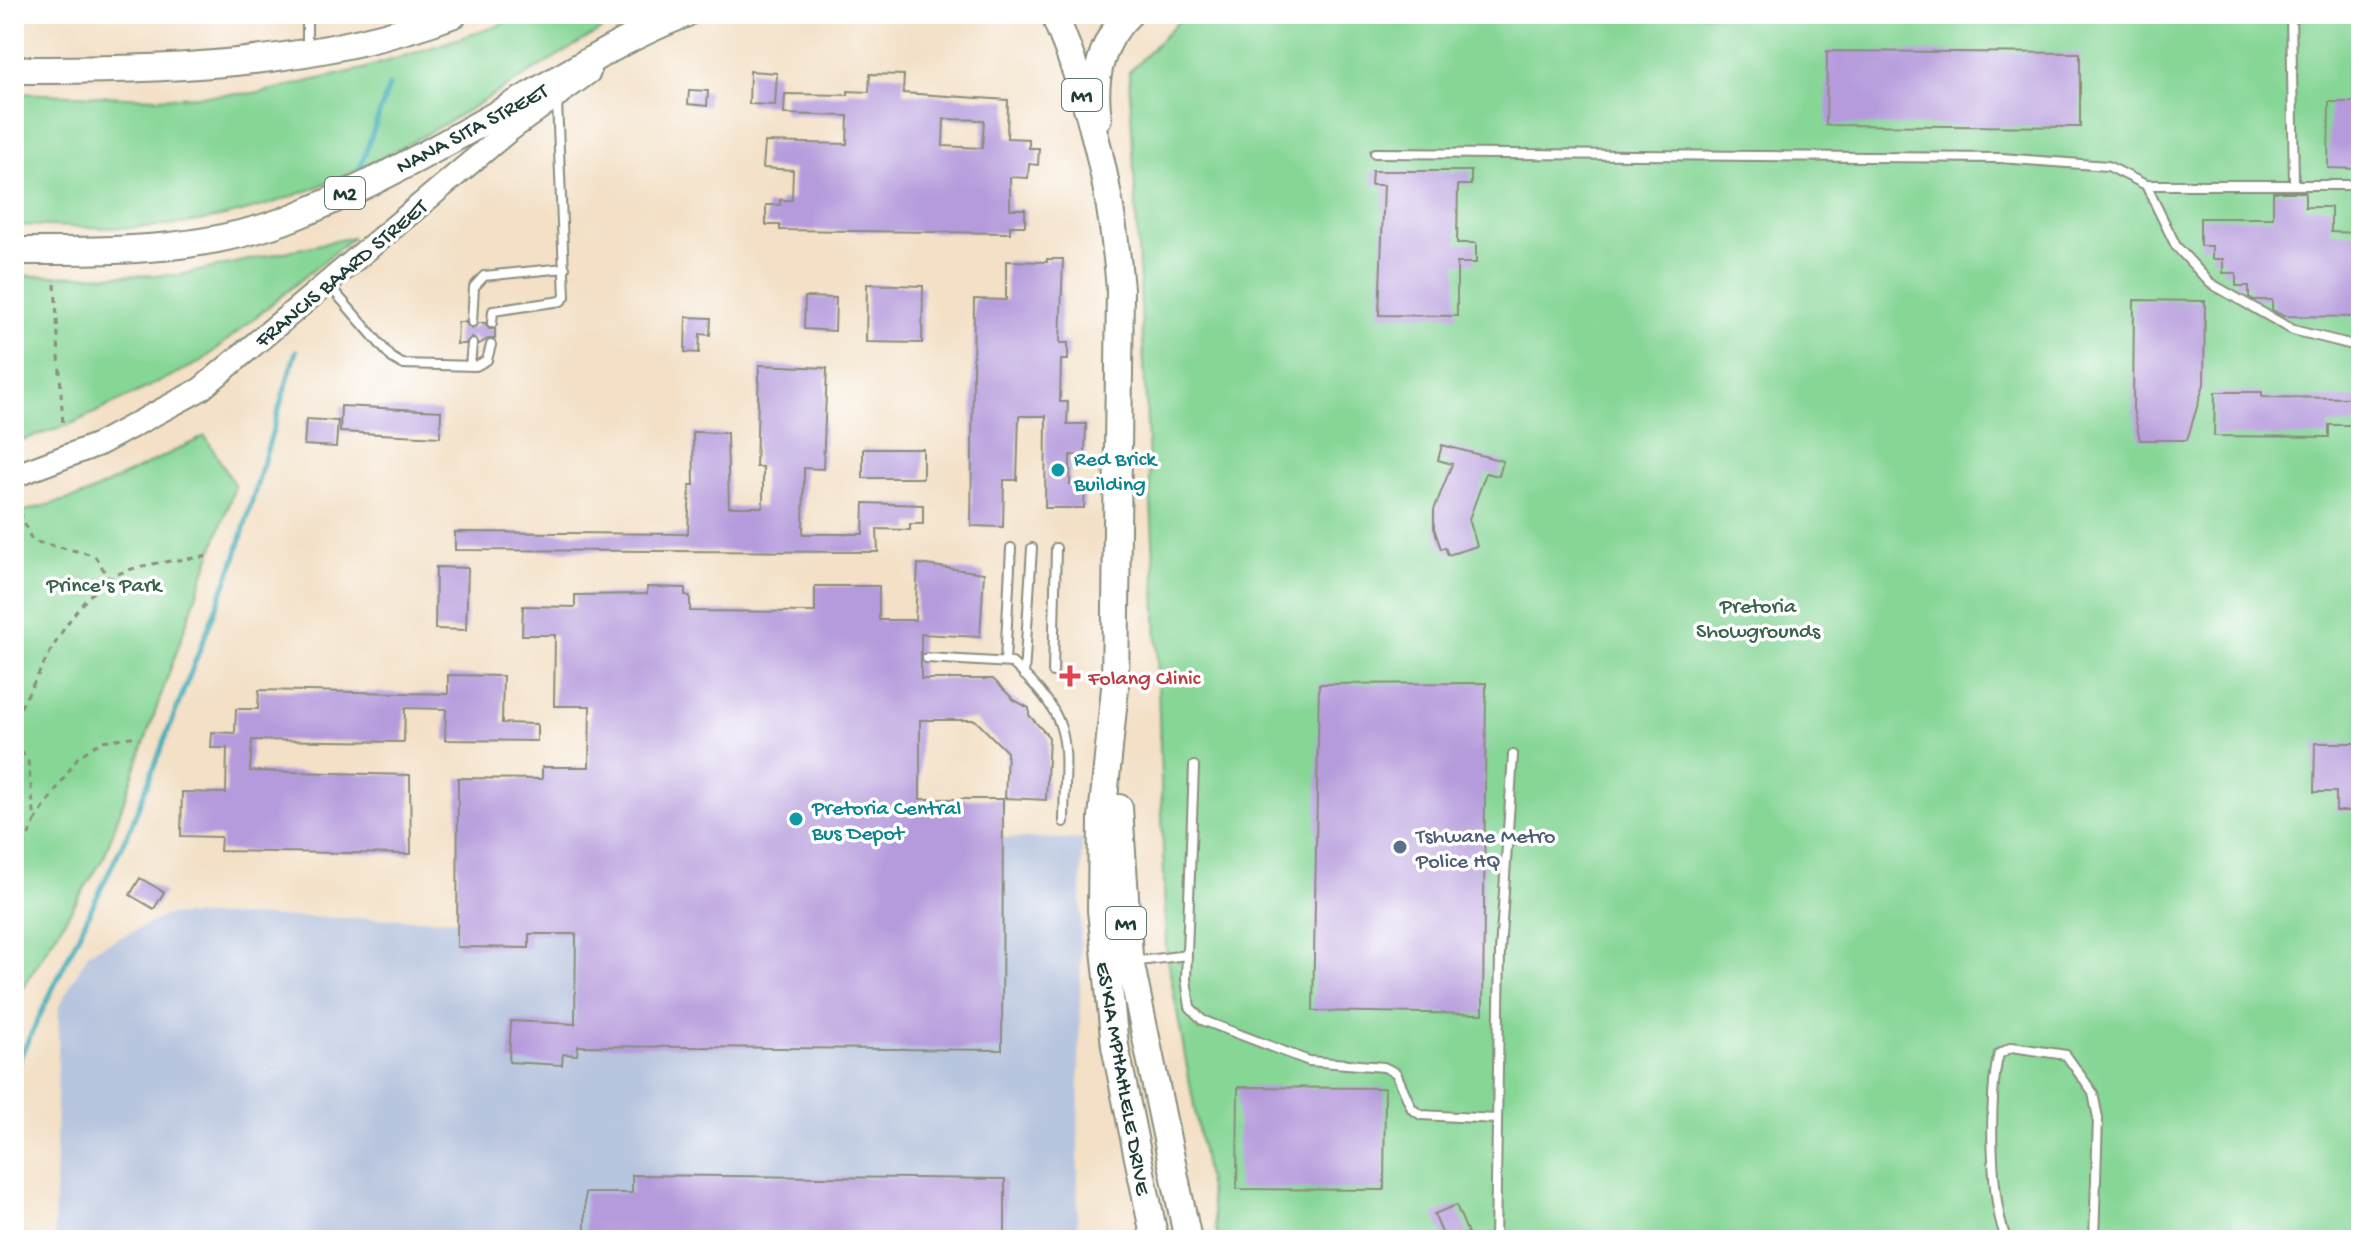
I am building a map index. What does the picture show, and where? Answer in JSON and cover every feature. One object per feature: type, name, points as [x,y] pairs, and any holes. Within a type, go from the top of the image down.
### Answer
[{"type":"main road","points":[[14,70],[202,66],[307,53],[378,39],[454,14]]},
{"type":"main road","name":"NANA SITA STREET","points":[[14,251],[135,251],[189,244],[294,217],[452,140],[644,30],[685,14]]},
{"type":"main road","name":"ES'KIA MPHAHLELE DRIVE","points":[[1054,14],[1107,177],[1120,289],[1115,688],[1102,831],[1104,962],[1115,1046],[1155,1240]]},
{"type":"main road","points":[[1107,177],[1097,110],[1099,69],[1106,44],[1129,14]]},
{"type":"main road","name":"M1","points":[[1115,688],[1120,854],[1130,963],[1188,1240]]},
{"type":"street","name":"FRANCIS BAARD STREET","points":[[14,476],[99,444],[201,389],[507,132],[644,30]]},
{"type":"lane","points":[[307,14],[307,53]]},
{"type":"lane","points":[[2291,14],[2294,183]]},
{"type":"lane","points":[[492,323],[493,311],[561,301],[566,289],[557,97]]},
{"type":"lane","points":[[1375,153],[2056,160],[2108,166],[2146,185],[2361,185]]},
{"type":"lane","points":[[2146,185],[2176,246],[2210,283],[2293,330],[2361,347]]},
{"type":"lane","points":[[472,322],[474,287],[484,276],[565,268]]},
{"type":"lane","points":[[327,283],[392,358],[412,366],[470,366],[487,360],[491,345]]},
{"type":"lane","points":[[470,366],[472,344]]},
{"type":"lane","points":[[1005,661],[1011,548]]},
{"type":"lane","points":[[1024,675],[1032,548]]},
{"type":"lane","points":[[1053,672],[1056,548]]},
{"type":"lane","points":[[927,658],[1005,661],[1024,675],[1061,720],[1065,742],[1064,822]]},
{"type":"lane","points":[[1495,1240],[1500,952],[1513,755]]},
{"type":"lane","points":[[1194,766],[1187,955],[1190,1007],[1202,1020],[1309,1061],[1384,1067],[1396,1073],[1412,1109],[1421,1115],[1496,1119]]},
{"type":"lane","points":[[1130,963],[1187,955]]},
{"type":"lane","points":[[2007,1240],[1999,1218],[1995,1192],[1993,1089],[1999,1054],[2012,1047],[2066,1055],[2093,1093],[2098,1118],[2094,1240]]},
{"type":"path","points":[[55,284],[63,427]]},
{"type":"path","points":[[20,512],[32,541],[94,555],[109,578]]},
{"type":"path","points":[[14,718],[76,611],[109,578],[158,563],[210,556]]},
{"type":"path","points":[[14,869],[35,821],[78,757],[102,741],[138,736]]},
{"type":"path","points":[[14,741],[28,761],[35,821]]},
{"type":"shaded area","points":[[1003,838],[1082,839],[1077,1240],[54,1240],[59,1006],[89,952],[167,915],[458,920],[458,947],[528,948],[529,934],[588,934],[575,962],[575,1029],[587,1046],[1001,1050]]},
{"type":"green space","points":[[525,14],[629,14],[404,146],[346,175],[286,199],[224,216],[160,226],[14,225],[14,93],[157,98],[259,93],[363,69],[495,27]]},
{"type":"green space","name":"Pretoria Showgrounds","points":[[1186,14],[2361,14],[2361,1240],[1218,1240],[1166,950],[1155,580],[1129,72]]},
{"type":"green space","points":[[353,237],[201,362],[71,424],[14,443],[14,276],[180,275]]},
{"type":"green space","name":"Prince's Park","points":[[205,436],[235,486],[104,857],[14,1002],[14,514],[85,495]]},
{"type":"building","points":[[1827,51],[2080,53],[2080,127],[1826,125]]},
{"type":"building","points":[[750,71],[777,73],[775,105],[749,104]]},
{"type":"building","points":[[870,74],[904,75],[903,93],[1008,100],[1007,138],[1029,139],[1029,148],[1039,148],[1038,165],[1029,164],[1028,178],[1010,177],[1010,209],[1025,209],[1025,226],[1010,226],[1010,233],[780,230],[780,225],[766,225],[766,205],[780,205],[780,200],[792,200],[793,170],[763,168],[765,142],[847,144],[848,116],[784,114],[785,94],[848,95],[848,91],[869,92]],"holes":[[[944,119],[984,120],[982,148],[943,146]]]},
{"type":"building","points":[[689,90],[708,91],[707,106],[688,104]]},
{"type":"building","points":[[2329,102],[2361,102],[2361,169],[2328,168]]},
{"type":"building","points":[[1372,171],[1471,171],[1471,185],[1458,185],[1457,243],[1476,243],[1476,263],[1457,263],[1457,316],[1379,315],[1384,185],[1371,185]]},
{"type":"building","points":[[2273,192],[2305,192],[2305,207],[2331,207],[2331,232],[2361,233],[2361,317],[2283,316],[2272,310],[2272,300],[2254,300],[2249,297],[2249,286],[2236,286],[2236,273],[2223,273],[2223,259],[2212,259],[2212,246],[2200,246],[2200,218],[2273,218]]},
{"type":"building","points":[[1047,259],[1063,259],[1060,343],[1068,343],[1068,360],[1061,360],[1060,402],[1068,402],[1067,424],[1086,424],[1085,456],[1070,455],[1070,484],[1085,484],[1084,508],[1045,508],[1046,416],[1019,416],[1017,480],[1004,480],[1003,527],[971,526],[974,299],[1006,300],[1006,261],[1047,262]]},
{"type":"building","points":[[867,284],[923,286],[922,343],[866,342]]},
{"type":"building","points":[[805,297],[836,298],[835,331],[804,329]]},
{"type":"building","points":[[2134,300],[2205,301],[2204,384],[2187,440],[2140,440],[2133,409]]},
{"type":"building","points":[[686,317],[711,318],[710,335],[700,334],[699,353],[685,352]]},
{"type":"building","points":[[458,322],[465,322],[472,329],[479,323],[485,323],[489,329],[495,329],[495,339],[479,344],[472,337],[465,344],[457,344]]},
{"type":"building","points":[[759,365],[827,368],[823,469],[804,468],[803,534],[863,534],[864,503],[923,505],[923,524],[910,524],[910,530],[877,529],[878,552],[455,550],[455,532],[688,534],[690,485],[694,485],[693,432],[727,433],[729,507],[763,507],[763,467],[756,467]]},
{"type":"building","points":[[2215,392],[2262,392],[2262,397],[2361,398],[2361,425],[2329,425],[2329,437],[2214,436]]},
{"type":"building","points":[[341,406],[441,411],[440,437],[340,432]]},
{"type":"building","points":[[306,419],[338,421],[336,447],[304,445]]},
{"type":"building","points":[[1442,445],[1503,461],[1499,476],[1486,473],[1469,519],[1477,546],[1448,555],[1445,547],[1441,549],[1434,528],[1434,510],[1452,464],[1438,460]]},
{"type":"building","points":[[863,449],[923,449],[923,478],[863,478]]},
{"type":"building","name":"Pretoria Central Bus Depot","points":[[918,564],[984,573],[980,637],[921,634],[921,679],[993,679],[1014,700],[1029,708],[1029,715],[1049,737],[1046,800],[1005,798],[1007,752],[975,720],[920,720],[920,799],[1003,799],[1002,1050],[578,1046],[577,1055],[563,1054],[562,1065],[509,1062],[511,1021],[575,1024],[576,934],[529,934],[529,948],[457,947],[458,778],[542,779],[542,767],[589,767],[590,706],[554,706],[555,635],[522,635],[523,606],[575,607],[575,595],[647,594],[647,587],[685,588],[685,595],[690,596],[690,611],[815,612],[815,586],[879,586],[879,620],[915,620]]},
{"type":"building","points":[[436,567],[468,568],[466,630],[435,629]]},
{"type":"building","points":[[448,675],[503,676],[502,723],[537,724],[537,741],[445,740],[446,709],[405,708],[404,742],[252,740],[250,771],[410,775],[411,854],[220,851],[221,837],[181,836],[182,792],[226,793],[227,748],[211,748],[212,732],[235,733],[236,709],[258,709],[259,690],[448,694]]},
{"type":"building","name":"Tshwane Metro Police HQ","points":[[1486,683],[1483,1014],[1313,1011],[1319,684]]},
{"type":"building","points":[[2315,743],[2361,743],[2361,811],[2336,811],[2336,792],[2314,792]]},
{"type":"building","points":[[140,878],[164,892],[154,909],[130,895]]},
{"type":"building","points":[[1238,1087],[1385,1088],[1384,1190],[1237,1189]]},
{"type":"building","points":[[632,1175],[1005,1179],[1005,1240],[585,1240],[585,1193],[632,1193]]},
{"type":"building","points":[[1456,1205],[1468,1233],[1445,1240],[1434,1214]]},
{"type":"waterway","points":[[360,168],[389,86]]},
{"type":"waterway","points":[[14,1084],[21,1055],[131,826],[235,559],[296,351]]},
{"type":"place","name":"Red Brick Building","points":[[1058,470]]},
{"type":"place","name":"Folang Clinic","points":[[1070,676]]},
{"type":"place","name":"Pretoria Central Bus Depot","points":[[796,819]]},
{"type":"place","name":"Tshwane Metro Police HQ","points":[[1400,847]]}]
